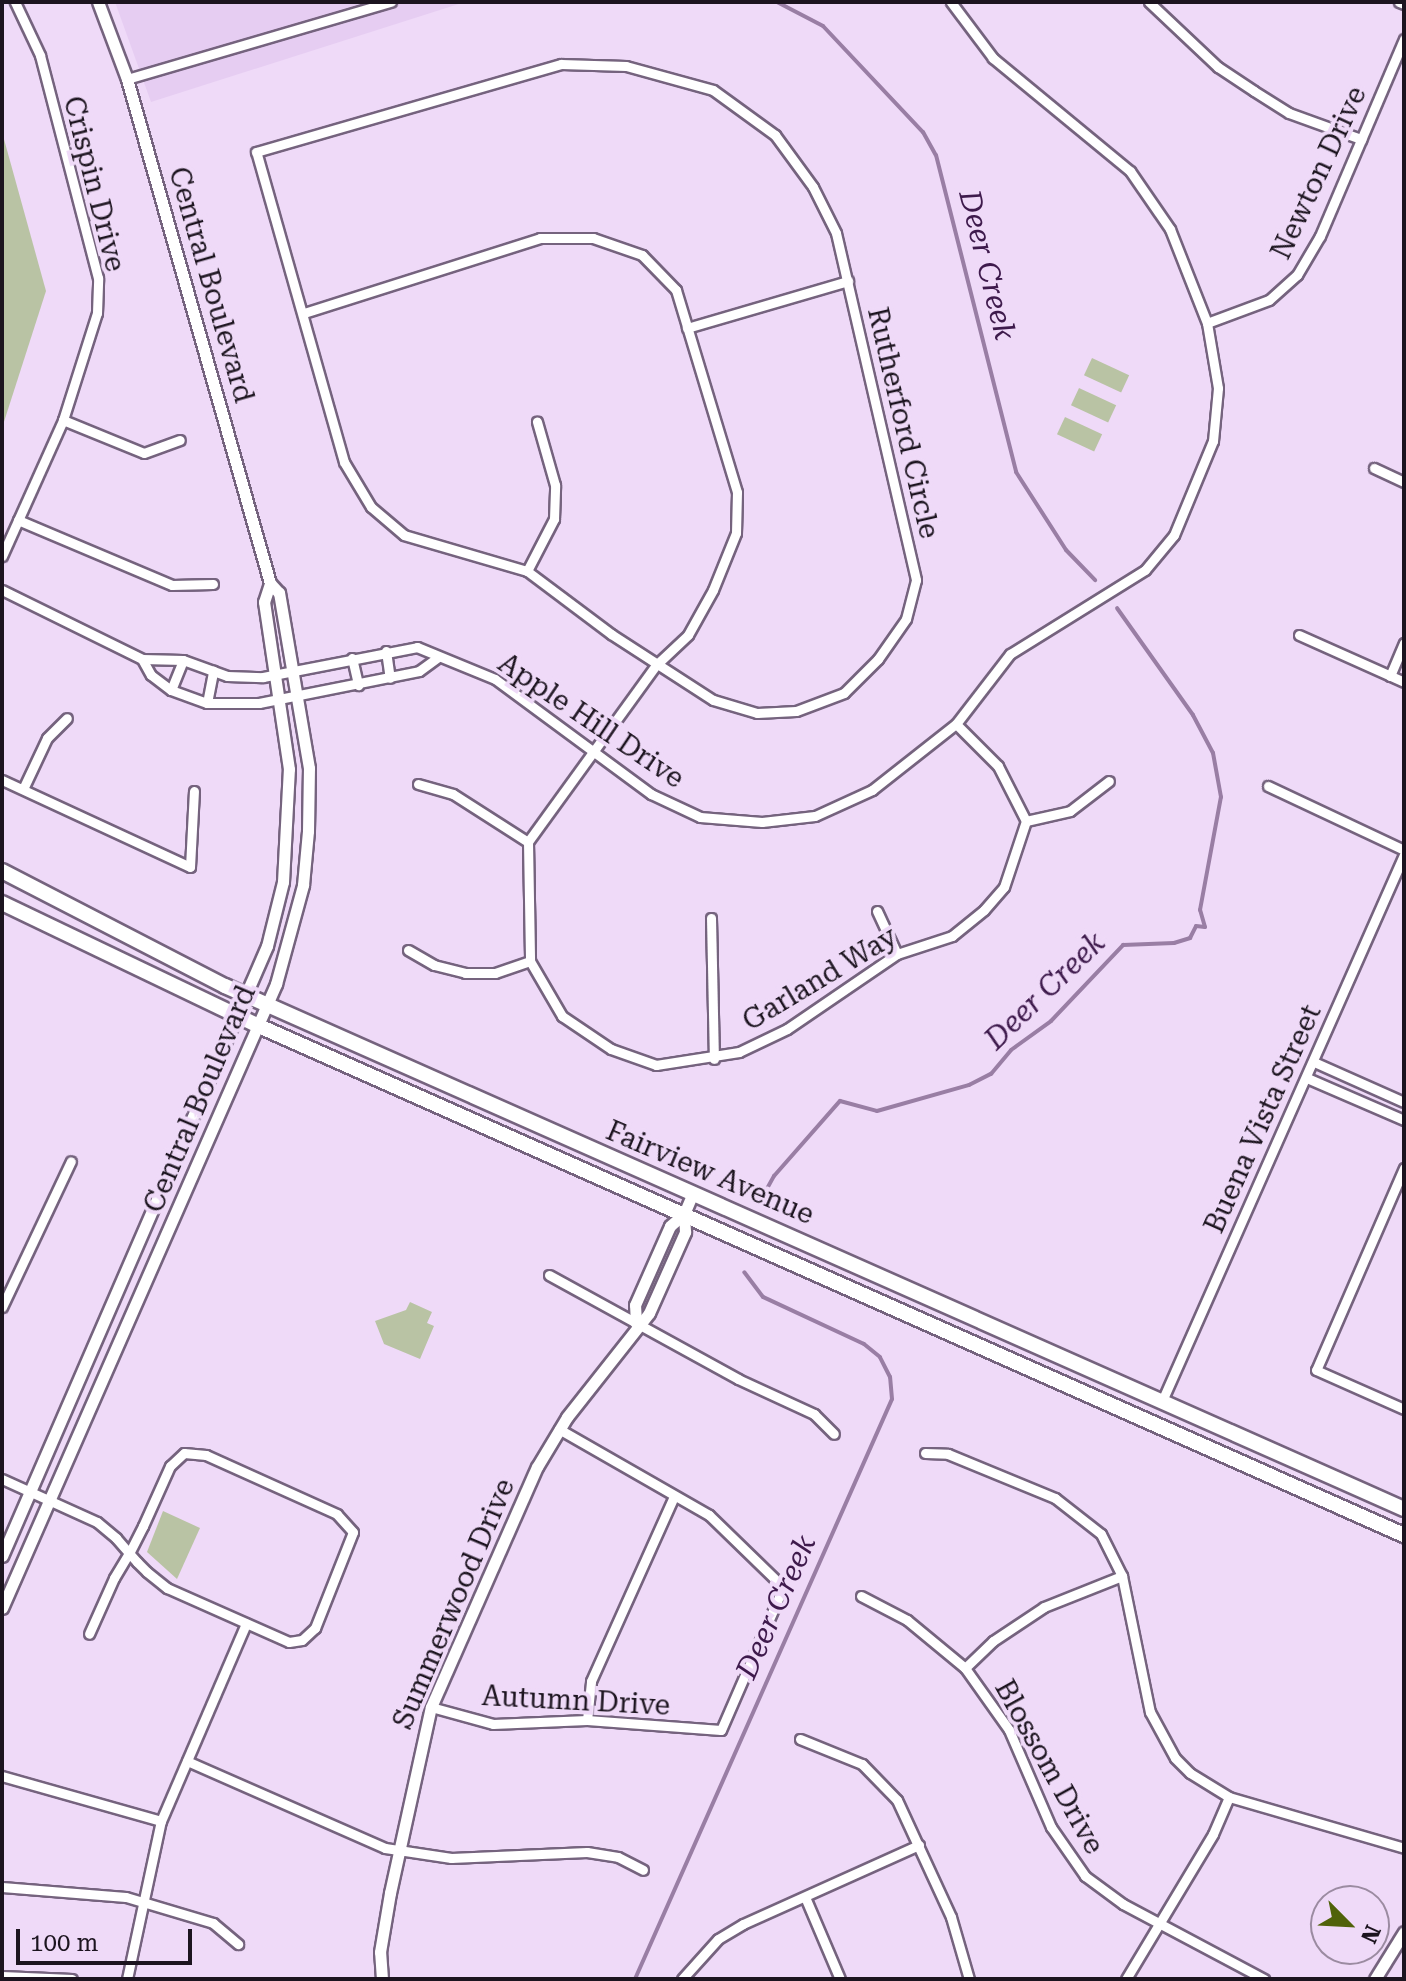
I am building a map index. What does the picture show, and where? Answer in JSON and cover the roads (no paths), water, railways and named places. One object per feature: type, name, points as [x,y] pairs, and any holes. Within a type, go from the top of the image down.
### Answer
[{"type":"main road","name":"Fairview Avenue","points":[[2,871],[267,1005],[1404,1509]]},
{"type":"main road","name":"Fairview Avenue","points":[[2,903],[259,1026],[1404,1535]]},
{"type":"street","name":"Crispin Drive","points":[[2,556],[63,420],[97,313],[98,278],[40,55],[15,2]]},
{"type":"street","name":"Central Boulevard","points":[[2,1608],[259,1026],[303,885],[309,768],[300,697],[279,593],[270,583],[127,79],[98,2]]},
{"type":"street","points":[[127,79],[391,2]]},
{"type":"street","name":"Apple Hill Drive","points":[[2,590],[142,659],[183,660],[239,676],[275,673],[417,647],[495,679],[651,794],[700,817],[762,822],[815,816],[872,790],[956,724],[1010,654],[1145,570],[1174,535],[1213,441],[1218,388],[1207,323],[1170,229],[1130,171],[993,58],[951,2]]},
{"type":"street","points":[[1149,2],[1218,67],[1254,91],[1289,113],[1361,139]]},
{"type":"street","name":"Newton Drive","points":[[1207,323],[1269,300],[1297,275],[1404,39]]},
{"type":"street","name":"Rutherford Circle","points":[[561,64],[626,66],[713,90],[775,135],[813,187],[836,233],[906,523],[916,580],[906,619],[878,659],[844,693],[796,711],[757,713],[713,700],[656,665],[527,571],[404,535],[371,507],[344,462],[304,313],[256,152],[561,64]]},
{"type":"street","points":[[304,313],[540,238],[593,238],[642,255],[676,290],[737,492],[736,533],[713,590],[688,635],[656,665],[528,842],[453,794],[418,784]]},
{"type":"street","points":[[687,328],[848,281]]},
{"type":"street","points":[[63,420],[144,453],[180,440]]},
{"type":"street","points":[[527,571],[554,519],[555,485],[537,422]]},
{"type":"street","points":[[1374,468],[1404,482]]},
{"type":"street","points":[[18,520],[172,585],[213,584]]},
{"type":"street","name":"Central Boulevard","points":[[2,1556],[248,996],[283,882],[289,769],[264,602],[270,583]]},
{"type":"street","points":[[1299,635],[1404,682]]},
{"type":"street","points":[[1390,676],[1404,643]]},
{"type":"street","points":[[386,651],[390,678]]},
{"type":"street","name":"Apple Hill Drive","points":[[142,659],[151,675],[171,690],[207,703],[300,697],[419,671],[438,657]]},
{"type":"street","points":[[352,658],[358,685]]},
{"type":"street","points":[[171,690],[183,660]]},
{"type":"street","points":[[207,703],[213,671]]},
{"type":"street","points":[[23,789],[47,738],[67,718]]},
{"type":"street","points":[[956,724],[998,766],[1026,821],[1070,811],[1109,781]]},
{"type":"street","points":[[2,780],[190,867],[194,791]]},
{"type":"street","points":[[1268,786],[1404,853]]},
{"type":"street","name":"Garland Way","points":[[528,842],[530,961],[562,1016],[611,1049],[656,1065],[714,1059],[787,1029],[897,954],[952,936],[984,910],[1004,887],[1026,821]]},
{"type":"street","name":"Buena Vista Street","points":[[1162,1401],[1404,853]]},
{"type":"street","points":[[877,911],[897,954]]},
{"type":"street","points":[[711,918],[714,1059]]},
{"type":"street","points":[[408,950],[434,965],[465,973],[495,973],[530,961]]},
{"type":"street","points":[[1314,1062],[1404,1102]]},
{"type":"street","points":[[1307,1078],[1404,1120]]},
{"type":"street","points":[[2,1307],[71,1161]]},
{"type":"street","points":[[1404,1168],[1316,1370],[1404,1409]]},
{"type":"street","name":"Summerwood Drive","points":[[382,1979],[380,1952],[431,1707],[559,1429],[636,1323],[649,1313],[685,1232],[684,1214],[692,1195]]},
{"type":"street","points":[[549,1275],[814,1414],[834,1434]]},
{"type":"street","points":[[559,1429],[674,1496],[591,1681],[587,1720]]},
{"type":"street","points":[[2,1479],[97,1522],[129,1553],[167,1588],[289,1642],[310,1635],[348,1555],[353,1532],[337,1514],[192,1452],[179,1455],[170,1466],[129,1553],[89,1634]]},
{"type":"street","points":[[925,1453],[948,1454],[1055,1498],[1101,1534],[1122,1576],[1156,1727],[1190,1773],[1229,1797],[1404,1848]]},
{"type":"street","name":"Autumn Drive","points":[[431,1707],[493,1724],[587,1720],[721,1730],[781,1592],[779,1583],[731,1532],[674,1496]]},
{"type":"street","points":[[965,1668],[993,1641],[1044,1607],[1122,1576]]},
{"type":"street","name":"Blossom Drive","points":[[861,1596],[907,1620],[965,1668],[1009,1730],[1051,1827],[1085,1876],[1159,1924],[1264,1979]]},
{"type":"street","points":[[127,1979],[141,1901],[161,1821],[246,1624]]},
{"type":"street","points":[[800,1739],[862,1764],[881,1780],[919,1845],[951,1917],[969,1979]]},
{"type":"street","points":[[187,1761],[399,1851],[451,1858],[587,1852],[618,1857],[643,1870]]},
{"type":"street","points":[[2,1776],[161,1821]]},
{"type":"street","points":[[1126,1979],[1229,1797]]},
{"type":"street","points":[[682,1979],[718,1939],[919,1845]]},
{"type":"street","points":[[2,1887],[99,1891],[141,1901],[213,1923],[238,1944]]},
{"type":"street","points":[[805,1897],[840,1979]]},
{"type":"street","points":[[1375,1979],[1404,1932]]},
{"type":"street","points":[[2,1976],[72,1979]]},
{"type":"waterway","name":"Deer Creek","points":[[777,2],[823,26],[923,132],[936,155],[1016,472],[1066,550],[1095,580]]},
{"type":"waterway","name":"Deer Creek","points":[[759,1203],[774,1176],[840,1101],[877,1111],[969,1085],[991,1074],[1011,1050],[1051,1021],[1123,945],[1174,943],[1190,938],[1196,926],[1205,927],[1200,910],[1221,797],[1213,753],[1193,715],[1117,608]]},
{"type":"waterway","name":"Deer Creek","points":[[635,1979],[892,1399],[890,1377],[880,1357],[864,1344],[763,1297],[744,1272]]}]
